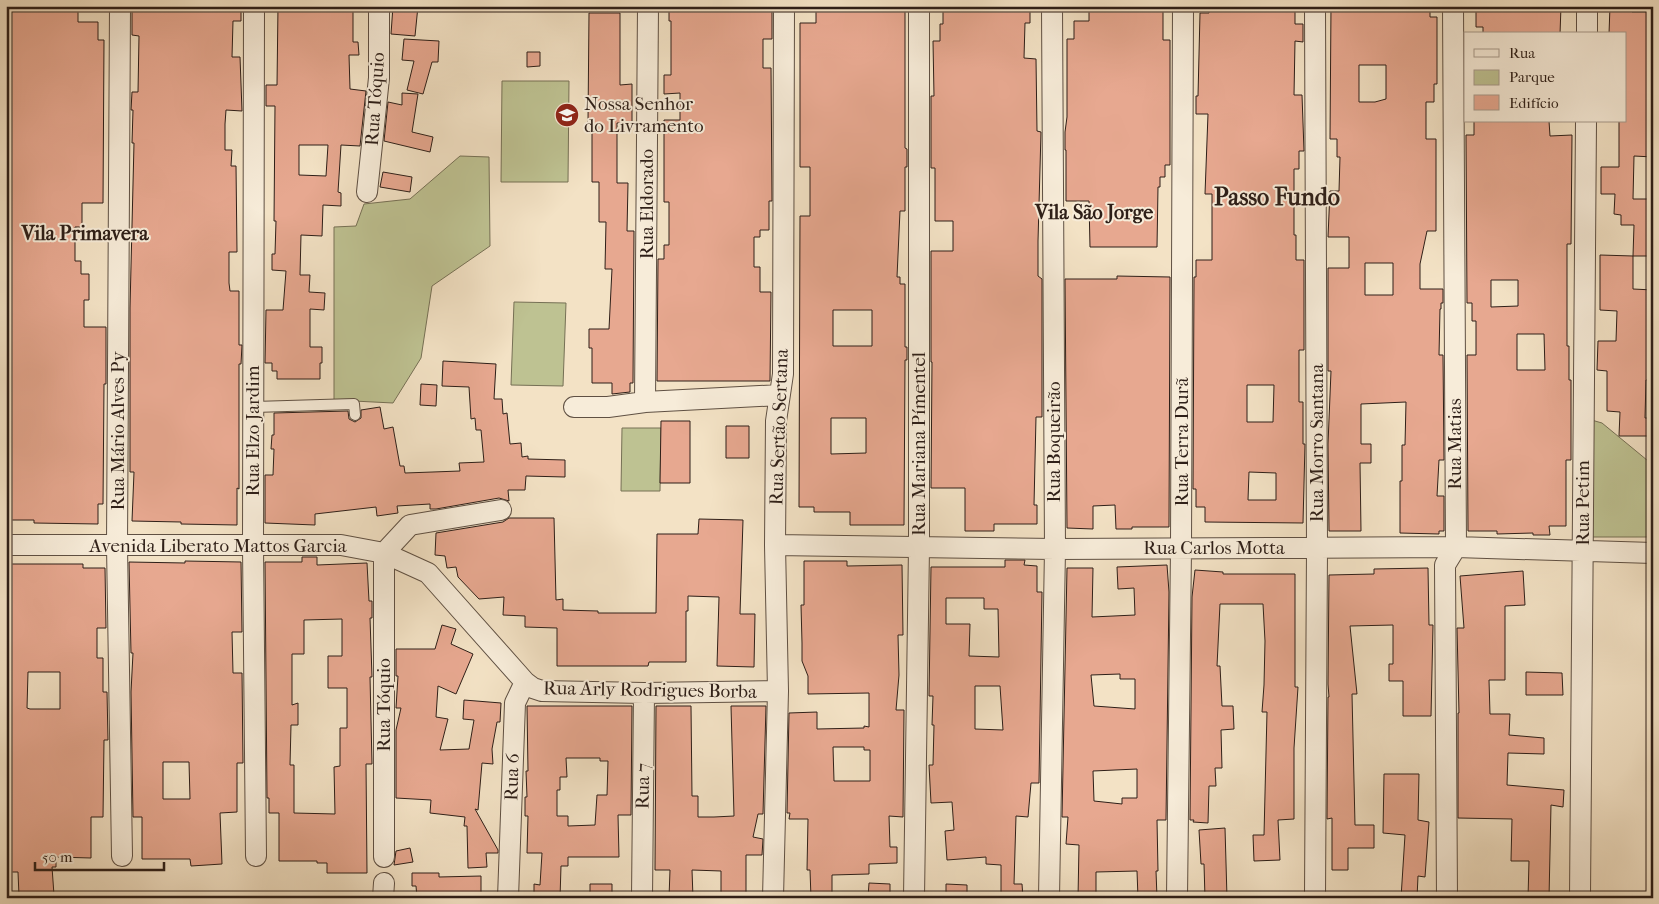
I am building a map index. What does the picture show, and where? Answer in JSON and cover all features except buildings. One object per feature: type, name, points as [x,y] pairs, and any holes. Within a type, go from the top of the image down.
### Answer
[{"type":"street","name":"Rua Mário Alves Py","points":[[120,6],[117,546],[122,856]]},
{"type":"street","name":"Rua Elzo Jardim","points":[[254,6],[253,546],[256,856]]},
{"type":"street","name":"Rua Tóquio","points":[[367,192],[379,78],[379,6]]},
{"type":"street","name":"Rua Eldorado","points":[[645,402],[648,6]]},
{"type":"street","name":"Rua Sertão Sertana","points":[[773,888],[778,691],[776,422],[783,364],[784,6]]},
{"type":"street","name":"Rua Mariana Pímentel","points":[[914,889],[919,547],[919,6]]},
{"type":"street","name":"Rua Boqueirão","points":[[1049,888],[1055,548],[1052,6]]},
{"type":"street","name":"Rua Terra Durã","points":[[1177,888],[1181,548],[1183,6]]},
{"type":"street","name":"Rua Morro Santana","points":[[1315,6],[1316,889]]},
{"type":"street","name":"Rua Matias","points":[[1447,888],[1445,565],[1456,547],[1453,6]]},
{"type":"street","points":[[1586,32],[1587,6]]},
{"type":"street","name":"Rua Petim","points":[[1580,891],[1586,122]]},
{"type":"street","points":[[574,407],[608,407],[645,402],[780,395]]},
{"type":"street","points":[[384,553],[410,525],[501,510]]},
{"type":"street","name":"Avenida Liberato Mattos Garcia","points":[[6,545],[341,545],[384,553],[428,573],[525,682]]},
{"type":"street","name":"Rua Carlos Motta","points":[[776,545],[1055,548],[1456,547],[1653,553]]},
{"type":"street","name":"Rua Tóquio","points":[[384,553],[384,857]]},
{"type":"street","name":"Rua Arly Rodrigues Borba","points":[[525,682],[533,688],[542,691],[644,693],[778,691]]},
{"type":"street","name":"Rua 6","points":[[508,898],[515,703],[525,682]]},
{"type":"street","name":"Rua 7","points":[[642,888],[644,693]]},
{"type":"lane","points":[[253,407],[354,404],[355,415]]},
{"type":"green space","points":[[502,81],[569,81],[568,182],[501,182]]},
{"type":"green space","points":[[460,156],[489,157],[490,246],[432,286],[421,358],[393,403],[334,400],[334,227],[356,226],[364,204],[410,199]]},
{"type":"green space","points":[[514,302],[566,303],[563,386],[511,385]]},
{"type":"green space","points":[[1588,419],[1602,423],[1653,465],[1653,537],[1590,537]]},
{"type":"green space","points":[[622,428],[661,428],[660,491],[621,491]]},
{"type":"place","name":"Nossa Senhor do Livramento","points":[[567,115]]},
{"type":"district","name":"Passo Fundo","points":[[1277,197]]},
{"type":"district","name":"Vila São Jorge","points":[[1094,212]]},
{"type":"district","name":"Vila Primavera","points":[[85,233]]}]
